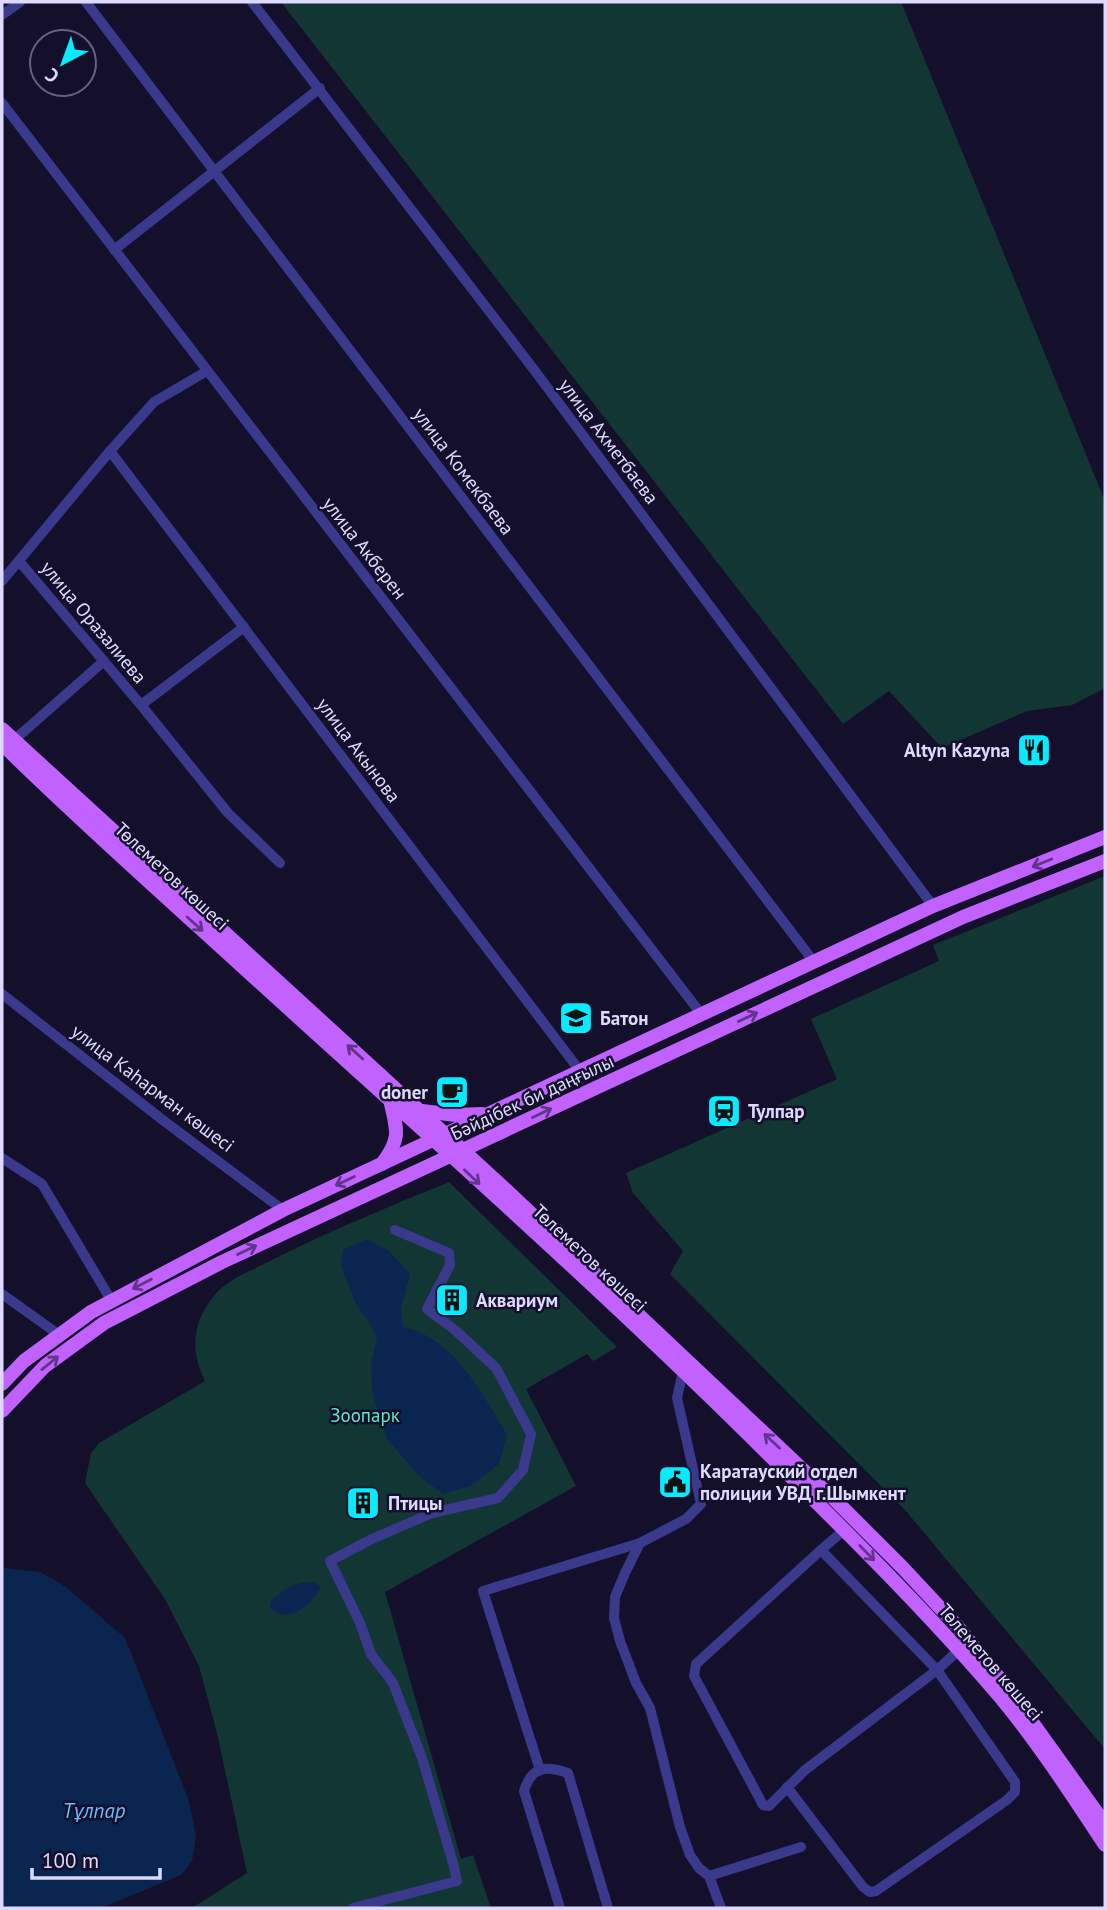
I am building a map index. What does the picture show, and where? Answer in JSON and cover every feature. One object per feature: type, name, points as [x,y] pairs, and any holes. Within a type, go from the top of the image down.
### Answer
[{"type":"main road","name":"Төлеметов көшесі","points":[[2,729],[8,743],[391,1104],[440,1138],[834,1499],[904,1568],[958,1626],[1012,1694],[1105,1824]]},
{"type":"main road","name":"Төлеметов көшесі","points":[[8,743],[420,1111],[440,1138]]},
{"type":"main road","name":"Бәйдібек би даңғылы","points":[[3,1382],[58,1334],[111,1300],[283,1210],[933,906],[1105,837]]},
{"type":"main road","name":"Бәйдібек би даңғылы","points":[[2,1411],[45,1366],[104,1323],[222,1262],[963,917],[1105,860]]},
{"type":"main road","points":[[648,1039],[659,1059]]},
{"type":"main road","points":[[382,1164],[395,1145],[398,1135],[391,1104]]},
{"type":"main road","points":[[420,1111],[456,1115],[490,1114]]},
{"type":"main road","name":"Төлеметов көшесі","points":[[457,1154],[683,1370],[844,1530],[959,1650],[1018,1721],[1105,1845]]},
{"type":"street","points":[[2,15],[20,2]]},
{"type":"street","name":"улица Комекбаева","points":[[86,2],[814,962]]},
{"type":"street","name":"улица Ахметбаева","points":[[252,2],[660,538],[933,906]]},
{"type":"street","points":[[114,250],[320,88]]},
{"type":"street","name":"улица Акберен","points":[[2,103],[702,1015]]},
{"type":"street","points":[[2,581],[154,402],[207,371]]},
{"type":"street","name":"улица Акынова","points":[[110,451],[580,1071]]},
{"type":"street","name":"улица Оразалиева","points":[[19,562],[141,705],[228,813],[280,863]]},
{"type":"street","name":"улица Оразалиева","points":[[141,705],[244,627]]},
{"type":"street","points":[[8,743],[104,661]]},
{"type":"street","name":"улица Каһарман көшесі","points":[[2,994],[283,1210]]},
{"type":"street","points":[[2,1157],[42,1184],[111,1300]]},
{"type":"street","points":[[353,1908],[457,1881],[422,1758],[393,1683],[371,1654],[355,1611],[330,1561],[432,1513],[498,1498],[523,1470],[531,1434],[496,1368],[455,1330],[427,1309],[450,1265],[449,1253],[395,1230]]},
{"type":"street","points":[[2,1294],[58,1334]]},
{"type":"street","points":[[540,1770],[483,1591],[640,1543],[686,1519],[701,1504],[677,1398],[683,1370]]},
{"type":"street","points":[[844,1530],[696,1664],[694,1676],[763,1805],[769,1806],[805,1770],[937,1670],[959,1650]]},
{"type":"street","points":[[640,1543],[615,1597],[614,1618],[636,1683],[650,1708],[680,1826],[691,1855],[699,1868],[709,1876],[721,1908]]},
{"type":"street","points":[[787,1787],[863,1887],[870,1892],[876,1891],[1015,1792],[1015,1782],[937,1670],[821,1550]]},
{"type":"street","points":[[560,1908],[524,1791],[527,1782],[540,1770],[551,1767],[568,1773],[608,1908]]},
{"type":"street","points":[[709,1876],[801,1847]]},
{"type":"green space","points":[[281,2],[901,2],[1105,501],[1105,688],[1072,705],[1027,711],[942,748],[889,691],[843,724]]},
{"type":"green space","points":[[1105,876],[1105,1749],[905,1510],[670,1274],[683,1251],[633,1193],[626,1173],[837,1079],[811,1019],[939,961],[933,945]]},
{"type":"green space","name":"Зоопарк","points":[[449,1182],[617,1347],[593,1361],[587,1354],[526,1389],[576,1486],[385,1592],[461,1859],[473,1855],[491,1908],[192,1908],[247,1873],[217,1733],[199,1666],[165,1599],[85,1483],[91,1453],[99,1443],[205,1381],[195,1348],[198,1327],[207,1306],[225,1285],[313,1240]]},
{"type":"water","points":[[367,1239],[389,1251],[410,1274],[401,1308],[403,1327],[421,1333],[452,1355],[465,1369],[507,1434],[499,1464],[470,1486],[443,1494],[420,1477],[387,1439],[372,1392],[371,1364],[377,1338],[357,1306],[341,1266],[343,1250]]},
{"type":"water","name":"Тұлпар","points":[[3,1568],[40,1572],[66,1587],[125,1638],[189,1801],[196,1837],[192,1861],[181,1875],[101,1908],[2,1908]]},
{"type":"water","points":[[313,1582],[321,1587],[312,1600],[298,1611],[284,1615],[276,1613],[270,1607],[271,1601],[285,1590]]},
{"type":"place","name":"Altyn Kazyna","points":[[1034,750]]},
{"type":"place","name":"Батон","points":[[576,1018]]},
{"type":"place","name":"doner","points":[[452,1092]]},
{"type":"place","name":"Тулпар","points":[[724,1111]]},
{"type":"place","name":"Аквариум","points":[[452,1300]]},
{"type":"place","name":"Каратауский отдел полиции УВД г.Шымкент","points":[[675,1482]]},
{"type":"place","name":"Птицы","points":[[363,1503]]}]
